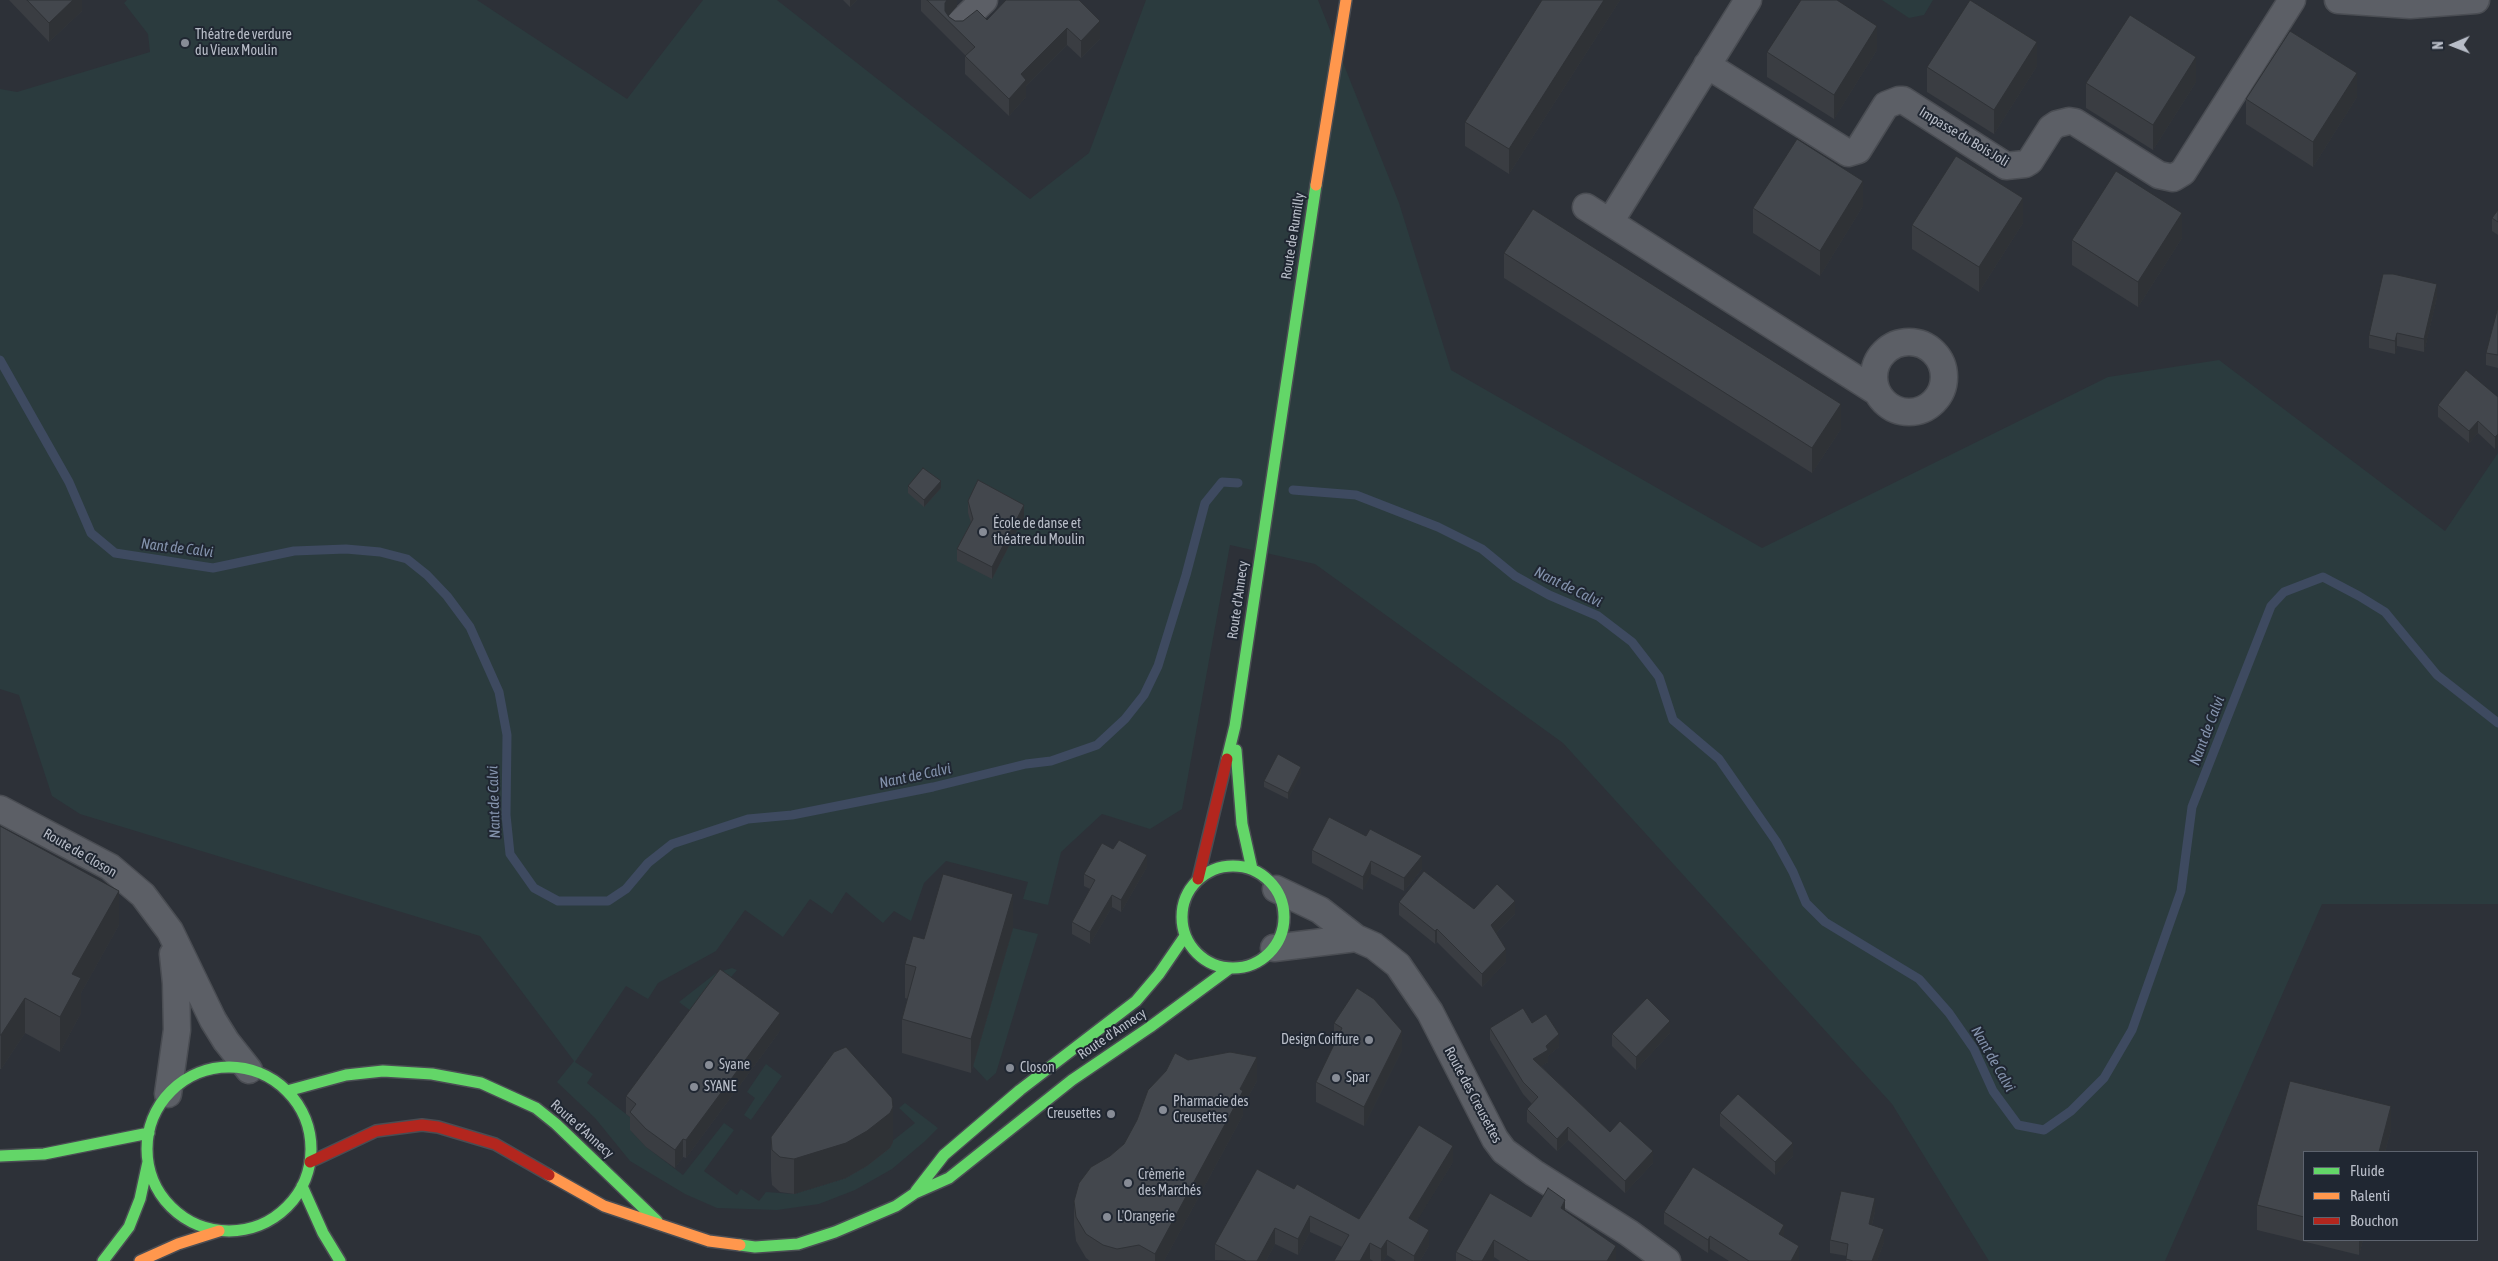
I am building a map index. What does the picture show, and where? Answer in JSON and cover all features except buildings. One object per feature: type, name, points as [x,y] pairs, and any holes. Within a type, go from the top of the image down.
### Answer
[{"type":"main road","name":"Route de Rumilly","points":[[1271,478],[1346,0]]},
{"type":"main road","name":"Route d'Annecy","points":[[1198,879],[1235,726],[1271,478]]},
{"type":"main road","name":"Route d'Annecy","points":[[1235,726],[1242,824],[1252,869]]},
{"type":"main road","points":[[1233,866],[1252,869],[1266,878],[1276,889],[1283,909],[1283,929],[1274,948],[1255,964],[1230,968],[1203,959],[1186,936],[1181,916],[1186,896],[1198,879],[1214,869],[1233,866]]},
{"type":"main road","name":"Route d'Annecy","points":[[915,1193],[944,1155],[1020,1090],[1136,1001],[1159,974],[1186,936]]},
{"type":"main road","name":"Route d'Annecy","points":[[310,1162],[376,1131],[414,1126],[438,1127],[495,1144],[604,1206],[664,1227],[709,1241],[754,1247],[798,1244],[835,1232],[896,1206],[915,1193],[949,1178],[1072,1080],[1150,1027],[1230,968]]},
{"type":"main road","points":[[103,1261],[129,1227],[140,1198],[148,1162],[149,1133],[156,1112],[168,1094],[185,1080],[206,1070],[227,1067],[249,1070],[270,1078],[287,1091],[302,1112],[310,1136],[310,1162],[302,1186],[288,1207],[268,1222],[244,1230],[219,1231],[178,1244],[140,1261]]},
{"type":"main road","name":"Route d'Annecy","points":[[287,1091],[346,1075],[383,1072],[432,1074],[482,1083],[536,1108],[556,1124],[664,1227]]},
{"type":"main road","points":[[0,1156],[44,1154],[149,1133]]},
{"type":"main road","points":[[148,1162],[154,1183],[165,1201],[180,1216],[198,1226],[219,1231]]},
{"type":"main road","points":[[302,1186],[322,1233],[340,1261]]},
{"type":"street","points":[[959,24],[984,0]]},
{"type":"street","points":[[1610,222],[1748,0]]},
{"type":"street","name":"Impasse du Bois Joli","points":[[1707,65],[1848,153],[1858,150],[1886,105],[1903,100],[2006,166],[2025,164],[2030,161],[2051,128],[2057,124],[2069,121],[2075,122],[2159,175],[2173,178],[2183,172],[2292,0]]},
{"type":"street","points":[[2338,0],[2410,5],[2476,0]]},
{"type":"street","points":[[1586,207],[1877,392]]},
{"type":"street","name":"Route de Closon","points":[[0,809],[110,867],[143,895],[170,931],[214,1020],[249,1070]]},
{"type":"street","name":"Route des Creusettes","points":[[1276,889],[1320,910],[1356,938],[1387,956],[1412,984],[1430,1012],[1495,1139],[1504,1151],[1667,1261]]},
{"type":"street","points":[[168,1094],[177,1030],[176,983],[170,931]]},
{"type":"street","points":[[1274,948],[1356,938]]},
{"type":"shaded area","points":[[127,0],[477,0],[627,99],[703,0],[777,0],[1030,199],[1089,153],[1146,0],[1318,0],[1399,203],[1451,370],[1762,548],[2108,377],[2219,360],[2445,531],[2498,453],[2498,904],[2322,904],[2165,1261],[1989,1261],[1892,1104],[1563,743],[1315,564],[1230,545],[1182,809],[1150,829],[1102,814],[1061,852],[1048,905],[1023,899],[1028,882],[946,861],[924,883],[911,921],[894,911],[883,923],[846,892],[832,914],[810,899],[783,937],[745,910],[716,951],[658,983],[648,999],[626,986],[575,1062],[593,1074],[587,1083],[636,1122],[631,1131],[646,1147],[683,1175],[724,1123],[734,1130],[704,1171],[737,1195],[741,1189],[759,1201],[766,1192],[794,1194],[846,1178],[915,1123],[899,1108],[905,1103],[938,1128],[892,1169],[855,1190],[819,1204],[777,1210],[717,1208],[685,1194],[630,1161],[595,1118],[557,1082],[574,1061],[480,936],[80,814],[52,796],[19,695],[0,689],[0,89],[17,92],[150,52],[148,34],[124,3]]},
{"type":"shaded area","points":[[1882,0],[1933,0],[1924,15],[1909,18]]},
{"type":"shaded area","points":[[1013,928],[1038,934],[996,1073],[987,1081],[973,1066]]},
{"type":"shaded area","points":[[732,968],[737,970],[722,988],[695,1014],[679,1002],[716,973]]},
{"type":"shaded area","points":[[766,1064],[782,1076],[751,1120],[744,1115],[755,1098],[747,1092]]},
{"type":"waterway","name":"Nant de Calvi","points":[[0,360],[69,482],[91,533],[115,553],[213,568],[294,551],[346,549],[380,552],[407,559],[427,575],[447,596],[470,627],[499,692],[507,735],[506,815],[510,854],[534,888],[558,901],[608,901],[626,889],[648,863],[672,844],[748,819],[792,815],[933,787],[1026,764],[1051,761],[1097,745],[1125,719],[1144,695],[1158,666],[1186,575],[1205,503],[1222,482],[1238,483]]},
{"type":"waterway","name":"Nant de Calvi","points":[[1293,490],[1356,495],[1438,527],[1482,549],[1515,576],[1549,595],[1598,616],[1632,642],[1659,677],[1673,720],[1719,759],[1776,841],[1793,872],[1806,903],[1825,922],[1919,979],[1949,1013],[1974,1049],[1993,1091],[2018,1125],[2044,1130],[2071,1111],[2104,1078],[2132,1030],[2181,891],[2192,807],[2271,606],[2284,592],[2323,577],[2359,596],[2385,612],[2437,675],[2498,723]]},
{"type":"traffic: fast","points":[[1227,759],[1235,726],[1316,185]]},
{"type":"traffic: fast","points":[[1236,750],[1242,824],[1252,869]]},
{"type":"traffic: fast","points":[[1233,866],[1252,870],[1269,881],[1280,898],[1284,917],[1280,936],[1269,953],[1252,964],[1233,968],[1214,964],[1197,953],[1186,936],[1182,917],[1186,898],[1197,881],[1214,870],[1233,866]]},
{"type":"traffic: fast","points":[[916,1191],[944,1155],[1020,1090],[1136,1001],[1159,974],[1185,936]]},
{"type":"traffic: fast","points":[[740,1245],[755,1247],[798,1244],[835,1232],[896,1206],[915,1193],[949,1178],[1072,1080],[1150,1027],[1230,968]]},
{"type":"traffic: fast","points":[[229,1067],[253,1071],[274,1081],[287,1091],[297,1104],[307,1125],[311,1149],[307,1173],[297,1194],[287,1207],[274,1217],[253,1227],[229,1231],[205,1227],[184,1217],[171,1207],[161,1194],[151,1173],[147,1149],[151,1125],[161,1104],[171,1091],[184,1081],[205,1071],[229,1067]]},
{"type":"traffic: fast","points":[[287,1091],[346,1075],[383,1071],[432,1074],[481,1083],[536,1108],[556,1124],[657,1221]]},
{"type":"traffic: fast","points":[[0,1156],[44,1154],[149,1133]]},
{"type":"traffic: fast","points":[[103,1261],[129,1227],[140,1199],[148,1162]]},
{"type":"traffic: fast","points":[[302,1186],[323,1233],[340,1261]]},
{"type":"traffic: slow","points":[[1316,185],[1346,0]]},
{"type":"traffic: slow","points":[[549,1175],[604,1206],[709,1241],[740,1245]]},
{"type":"traffic: slow","points":[[140,1261],[178,1244],[219,1231]]},
{"type":"traffic: jam","points":[[1198,879],[1227,759]]},
{"type":"traffic: jam","points":[[310,1162],[376,1131],[422,1125],[438,1127],[495,1144],[549,1175]]},
{"type":"place","name":"Théatre de verdure du Vieux Moulin","points":[[185,43]]},
{"type":"place","name":"École de danse et théatre du Moulin","points":[[983,532]]},
{"type":"place","name":"Design Coiffure","points":[[1369,1040]]},
{"type":"place","name":"Syane","points":[[709,1065]]},
{"type":"place","name":"Closon","points":[[1010,1068]]},
{"type":"place","name":"Spar","points":[[1336,1078]]},
{"type":"place","name":"SYANE","points":[[694,1087]]},
{"type":"place","name":"Pharmacie des Creusettes","points":[[1163,1110]]},
{"type":"place","name":"Creusettes","points":[[1111,1114]]},
{"type":"place","name":"Crèmerie des Marchés","points":[[1128,1183]]},
{"type":"place","name":"L'Orangerie","points":[[1107,1217]]}]
